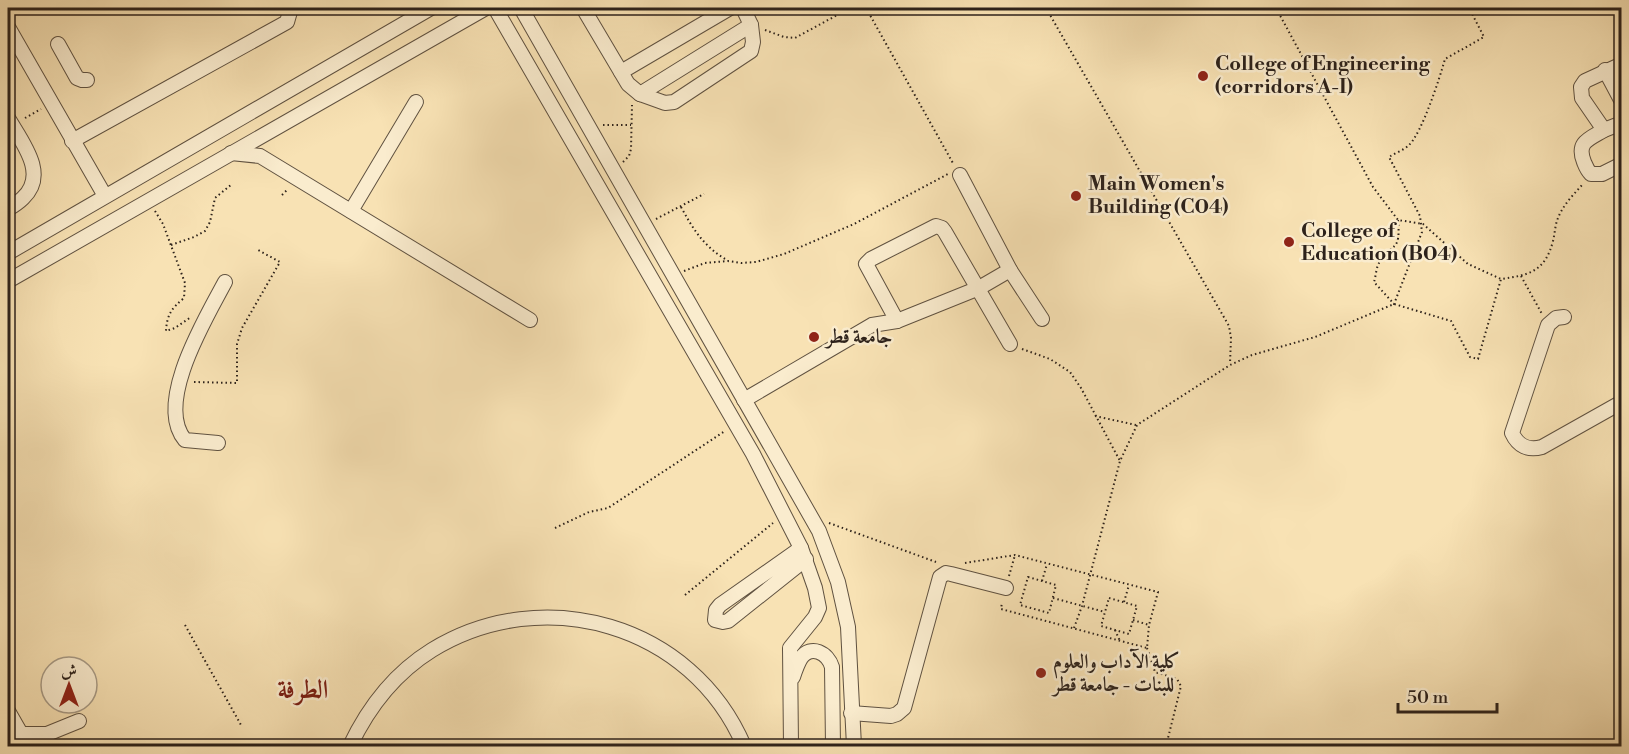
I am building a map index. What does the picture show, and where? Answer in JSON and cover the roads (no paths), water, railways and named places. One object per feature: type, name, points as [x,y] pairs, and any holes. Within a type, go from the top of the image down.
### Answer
[{"type":"street","points":[[72,141],[287,22],[291,8]]},
{"type":"street","points":[[8,252],[300,83],[408,13],[431,8]]},
{"type":"street","points":[[8,281],[486,8]]},
{"type":"street","points":[[495,8],[753,454],[803,553],[819,608],[790,648],[791,747]]},
{"type":"street","points":[[521,8],[819,531],[834,569],[848,627],[854,747]]},
{"type":"street","points":[[583,8],[628,84],[637,91],[665,103],[674,102],[751,51],[753,42],[751,25],[743,8]]},
{"type":"street","points":[[621,72],[730,8]]},
{"type":"street","points":[[637,91],[751,25]]},
{"type":"street","points":[[8,27],[72,141],[126,213]]},
{"type":"street","points":[[58,45],[76,78],[87,80]]},
{"type":"street","points":[[1604,130],[1582,98],[1581,87],[1585,81],[1622,64]]},
{"type":"street","points":[[1605,70],[1622,102]]},
{"type":"street","points":[[300,83],[313,106]]},
{"type":"street","points":[[351,211],[416,102]]},
{"type":"street","points":[[8,209],[24,198],[35,181],[34,165],[10,121]]},
{"type":"street","points":[[1622,123],[1604,130],[1581,147],[1587,171],[1591,174],[1602,174],[1622,164]]},
{"type":"street","points":[[231,153],[260,156],[530,320]]},
{"type":"street","points":[[960,175],[1010,270],[1042,319]]},
{"type":"street","points":[[92,204],[104,225]]},
{"type":"street","points":[[897,321],[866,264],[871,259],[936,226],[945,232],[1010,344]]},
{"type":"street","points":[[744,400],[872,325],[897,321],[979,288],[1010,270]]},
{"type":"street","points":[[218,443],[185,440],[179,433],[175,418],[180,382],[195,342],[225,282]]},
{"type":"street","points":[[1564,317],[1556,318],[1548,325],[1512,434],[1515,440],[1527,448],[1542,447],[1622,402]]},
{"type":"street","points":[[753,454],[771,445]]},
{"type":"street","points":[[803,553],[728,621],[715,620],[716,610],[720,605],[803,553]]},
{"type":"street","points":[[851,712],[891,716],[904,708],[940,577],[946,573],[1006,588]]},
{"type":"street","points":[[350,747],[365,718],[383,693],[398,677],[430,651],[487,626],[506,621],[547,617],[567,618],[607,626],[626,632],[662,650],[694,675],[708,690],[732,722],[744,747]]},
{"type":"street","points":[[790,683],[804,655],[813,651],[824,653],[828,657],[831,667],[833,747]]},
{"type":"street","points":[[8,711],[28,747]]},
{"type":"street","points":[[21,734],[47,734],[79,721]]},
{"type":"place","name":"College of Engineering (corridors A-I)","points":[[1203,76]]},
{"type":"place","name":"Main Women's Building (C04)","points":[[1076,196]]},
{"type":"place","name":"College of Education (B04)","points":[[1289,242]]},
{"type":"place","name":"جامعة قطر","points":[[814,337]]},
{"type":"place","name":"كلية الآداب والعلوم للبنات - جامعة قطر","points":[[1041,673]]},
{"type":"district","name":"الطرفة","points":[[303,690]]}]
